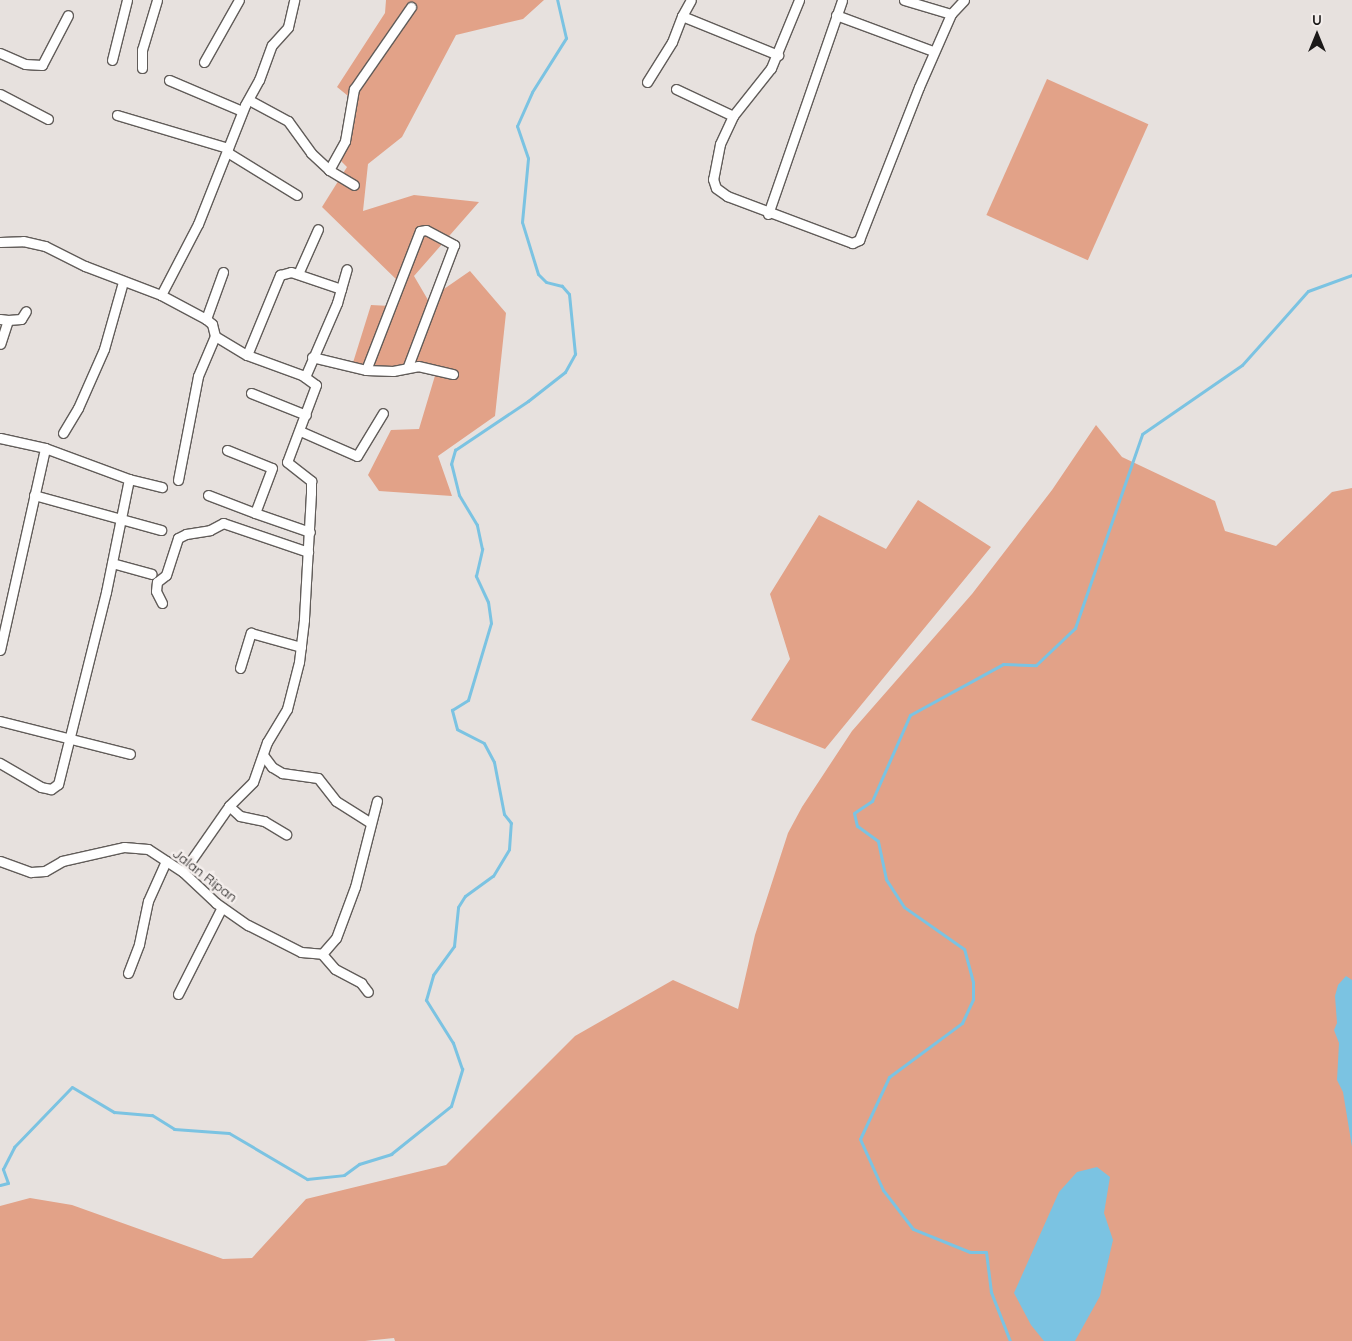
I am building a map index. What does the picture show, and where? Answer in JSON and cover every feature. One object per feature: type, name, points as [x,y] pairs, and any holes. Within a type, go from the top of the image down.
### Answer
[{"type":"street","points":[[112,60],[127,0]]},
{"type":"street","points":[[142,68],[142,50],[158,0]]},
{"type":"street","points":[[204,62],[239,0]]},
{"type":"street","points":[[647,82],[672,42],[682,16],[691,0]]},
{"type":"street","points":[[798,0],[778,55],[733,116],[715,162],[713,179],[716,188],[727,196],[768,214],[858,242],[933,51],[951,14],[964,0]]},
{"type":"street","points":[[768,214],[842,0]]},
{"type":"street","points":[[904,0],[951,14]]},
{"type":"street","points":[[161,295],[198,224],[242,111],[249,100],[272,45],[288,27],[292,1]]},
{"type":"street","points":[[329,170],[345,141],[354,89],[411,7]]},
{"type":"street","points":[[0,53],[25,64],[42,65],[68,15]]},
{"type":"street","points":[[836,15],[933,51]]},
{"type":"street","points":[[682,16],[778,55]]},
{"type":"street","points":[[169,80],[242,111]]},
{"type":"street","points":[[676,88],[733,116]]},
{"type":"street","points":[[0,94],[48,119]]},
{"type":"street","points":[[249,100],[288,121],[311,153],[329,170],[354,185]]},
{"type":"street","points":[[117,115],[227,150],[297,195]]},
{"type":"street","points":[[298,274],[318,229]]},
{"type":"street","points":[[366,370],[420,231],[426,230],[452,241],[454,245],[408,366]]},
{"type":"street","points":[[0,242],[30,241],[123,282],[161,295],[212,324],[215,336],[198,376],[178,480]]},
{"type":"street","points":[[305,377],[341,289],[347,269]]},
{"type":"street","points":[[206,319],[222,272]]},
{"type":"street","points":[[247,355],[280,275],[291,272],[341,289]]},
{"type":"street","points":[[63,433],[78,408],[104,349],[123,282]]},
{"type":"street","points":[[0,344],[4,320],[21,319],[26,311]]},
{"type":"street","points":[[183,872],[229,806],[253,782],[267,742],[287,709],[301,647],[310,532],[311,481],[287,462],[316,385],[305,377],[247,355],[215,336]]},
{"type":"street","points":[[312,357],[366,370],[393,371],[408,366],[453,374]]},
{"type":"street","points":[[250,393],[306,415]]},
{"type":"street","points":[[300,431],[357,456],[383,413]]},
{"type":"street","points":[[0,438],[45,448],[129,479],[162,488]]},
{"type":"street","points":[[0,650],[45,448]]},
{"type":"street","points":[[226,450],[272,468],[255,513]]},
{"type":"street","points":[[0,763],[41,787],[51,789],[58,784],[112,563],[129,479]]},
{"type":"street","points":[[34,495],[161,530]]},
{"type":"street","points":[[208,495],[310,532]]},
{"type":"street","points":[[162,603],[156,591],[157,582],[166,576],[178,538],[186,534],[210,530],[222,523],[308,552]]},
{"type":"street","points":[[112,563],[152,574]]},
{"type":"street","points":[[240,668],[251,633],[301,647]]},
{"type":"street","points":[[0,722],[71,737],[130,754]]},
{"type":"street","points":[[263,756],[272,767],[282,773],[318,778],[336,802],[371,823]]},
{"type":"street","points":[[368,992],[361,983],[335,968],[326,951],[355,887],[377,802]]},
{"type":"street","points":[[229,806],[240,816],[264,821],[286,834]]},
{"type":"street","name":"Jalan Ripan","points":[[0,862],[31,872],[46,872],[62,862],[137,846],[183,872],[222,907],[269,938],[301,952],[326,951]]},
{"type":"street","points":[[128,972],[140,939],[148,901],[166,861]]},
{"type":"street","points":[[178,994],[222,907]]},
{"type":"shaded area","points":[[386,0],[544,0],[523,19],[456,35],[402,137],[368,164],[363,211],[414,195],[479,202],[414,276],[428,300],[470,271],[506,313],[495,416],[438,456],[452,496],[379,491],[368,475],[391,430],[419,429],[437,369],[415,373],[351,369],[371,305],[390,306],[400,283],[322,207],[347,167],[334,154],[358,104],[337,87],[385,13]]},
{"type":"shaded area","points":[[1047,79],[1148,124],[1088,260],[986,215]]},
{"type":"shaded area","points":[[1096,425],[1122,457],[1215,501],[1225,531],[1276,546],[1332,492],[1352,488],[1352,1341],[395,1341],[394,1338],[365,1341],[0,1341],[0,1206],[30,1198],[72,1205],[223,1259],[252,1258],[306,1199],[446,1165],[575,1036],[673,980],[738,1009],[755,935],[788,833],[802,807],[852,731],[972,594],[1052,490]]},
{"type":"shaded area","points":[[918,500],[991,547],[825,749],[751,720],[790,659],[770,594],[819,515],[886,549]]},
{"type":"water","points":[[1346,976],[1352,980],[1352,1147],[1343,1092],[1337,1080],[1339,1043],[1334,1030],[1337,1023],[1335,996],[1338,985]]},
{"type":"water","points":[[1097,1167],[1110,1177],[1104,1213],[1113,1240],[1100,1296],[1075,1341],[1044,1341],[1031,1325],[1014,1293],[1059,1192],[1077,1172]]},
{"type":"waterway","points":[[0,1185],[8,1183],[3,1169],[14,1147],[72,1087],[114,1112],[152,1115],[174,1129],[229,1133],[307,1179],[344,1175],[359,1164],[391,1154],[451,1106],[462,1069],[453,1043],[426,1000],[433,975],[454,946],[458,907],[465,896],[493,876],[509,849],[511,823],[504,814],[494,762],[484,743],[457,729],[452,710],[468,700],[491,623],[488,602],[476,576],[482,549],[477,525],[459,495],[451,464],[455,450],[528,401],[565,372],[575,354],[569,294],[562,286],[546,282],[538,274],[522,222],[528,158],[517,126],[532,92],[566,38],[557,0]]},
{"type":"waterway","points":[[1010,1341],[991,1292],[986,1252],[970,1252],[913,1229],[883,1190],[860,1139],[889,1077],[962,1023],[973,999],[973,982],[964,949],[904,907],[886,879],[878,841],[857,826],[854,813],[872,801],[910,715],[1003,664],[1036,665],[1075,628],[1142,434],[1242,365],[1308,291],[1352,275]]}]
